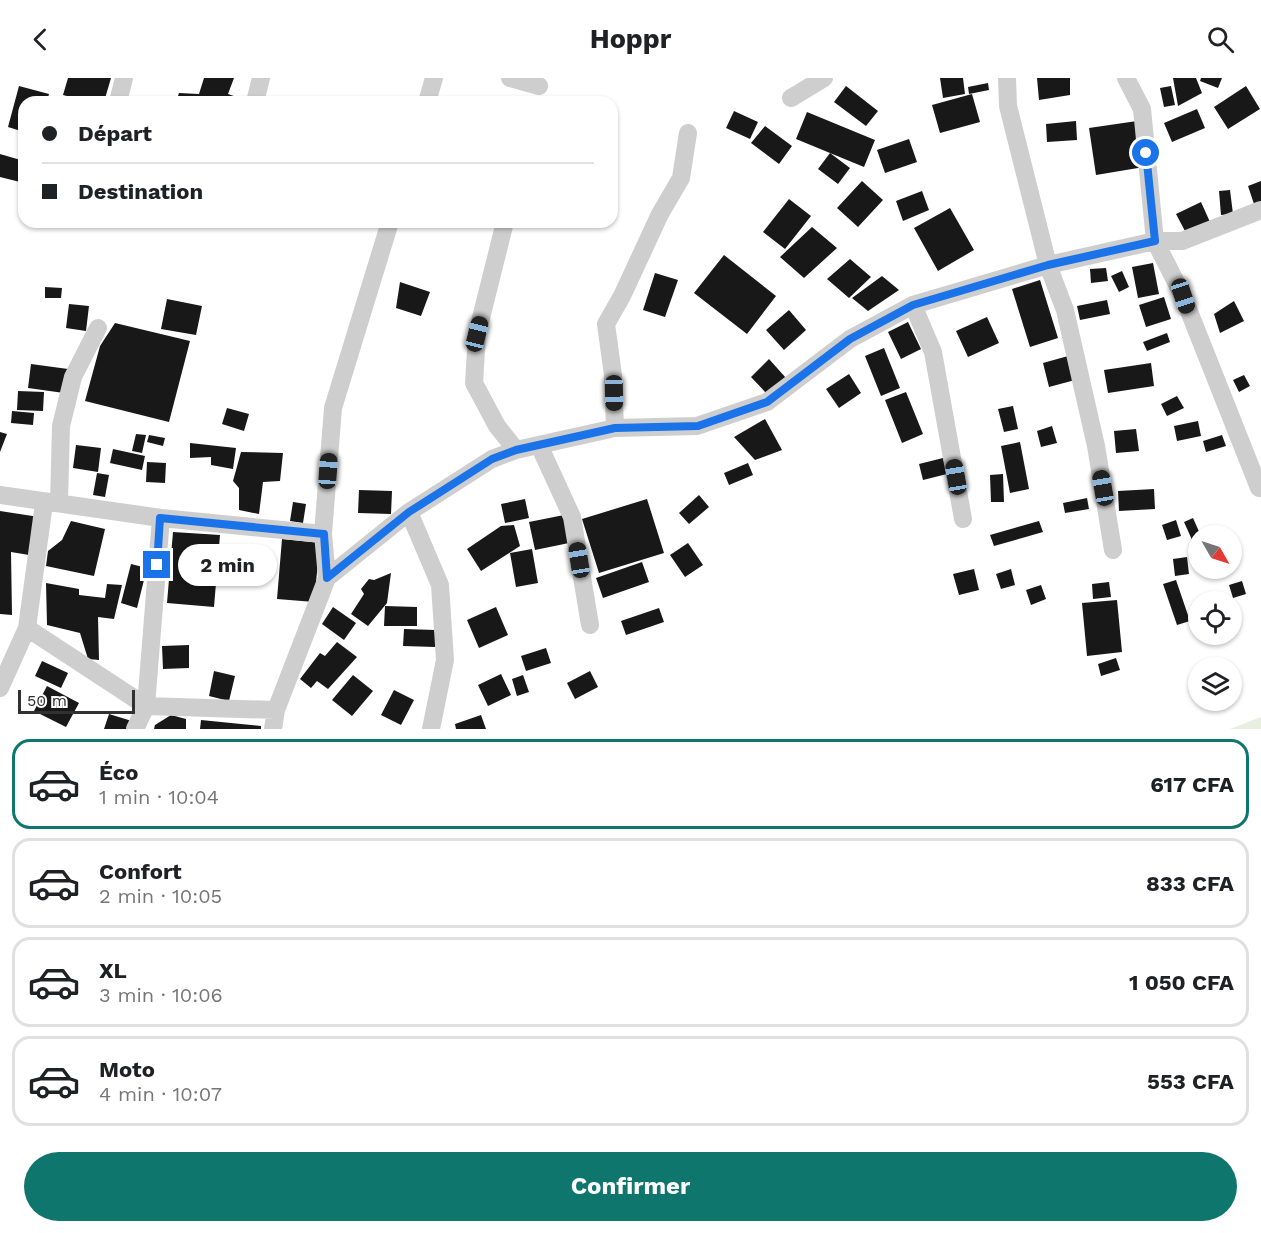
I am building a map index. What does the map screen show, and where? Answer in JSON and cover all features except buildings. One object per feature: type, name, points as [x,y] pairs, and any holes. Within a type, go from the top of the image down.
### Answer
[{"type":"street","points":[[120,96],[124,78]]},
{"type":"street","points":[[256,96],[261,78]]},
{"type":"street","points":[[429,96],[434,78]]},
{"type":"street","points":[[510,78],[538,89]]},
{"type":"street","points":[[792,98],[824,78]]},
{"type":"street","points":[[1007,78],[1008,106],[1048,265],[1065,310],[1096,447],[1113,550]]},
{"type":"street","points":[[1126,78],[1142,109],[1155,241],[1183,296],[1259,488]]},
{"type":"street","points":[[615,428],[614,375],[606,324],[622,296],[660,214],[681,178],[688,132]]},
{"type":"street","points":[[327,578],[409,512],[492,459],[516,450],[615,428],[698,426],[767,402],[850,339],[913,305],[1048,265],[1155,241],[1182,241],[1261,210]]},
{"type":"street","points":[[273,729],[276,710],[327,578],[324,534],[333,408],[388,228]]},
{"type":"street","points":[[504,228],[477,334],[474,383],[497,426],[516,450]]},
{"type":"street","points":[[913,305],[933,352],[963,519]]},
{"type":"street","points":[[0,688],[27,628],[51,503],[61,426],[73,377],[98,328]]},
{"type":"street","points":[[539,445],[572,517],[590,625]]},
{"type":"street","points":[[0,495],[160,518],[324,534]]},
{"type":"street","points":[[409,512],[440,585],[445,660],[430,729]]},
{"type":"street","points":[[135,729],[146,706],[160,518]]},
{"type":"street","points":[[27,628],[146,706],[276,710]]},
{"type":"shaded area","points":[[1261,717],[1261,729],[1230,729]]},
{"type":"route","points":[[157,565],[160,518],[324,534],[327,578],[409,512],[492,459],[516,450],[615,428],[698,426],[767,402],[850,339],[913,305],[1048,265],[1155,241],[1146,153]]}]
